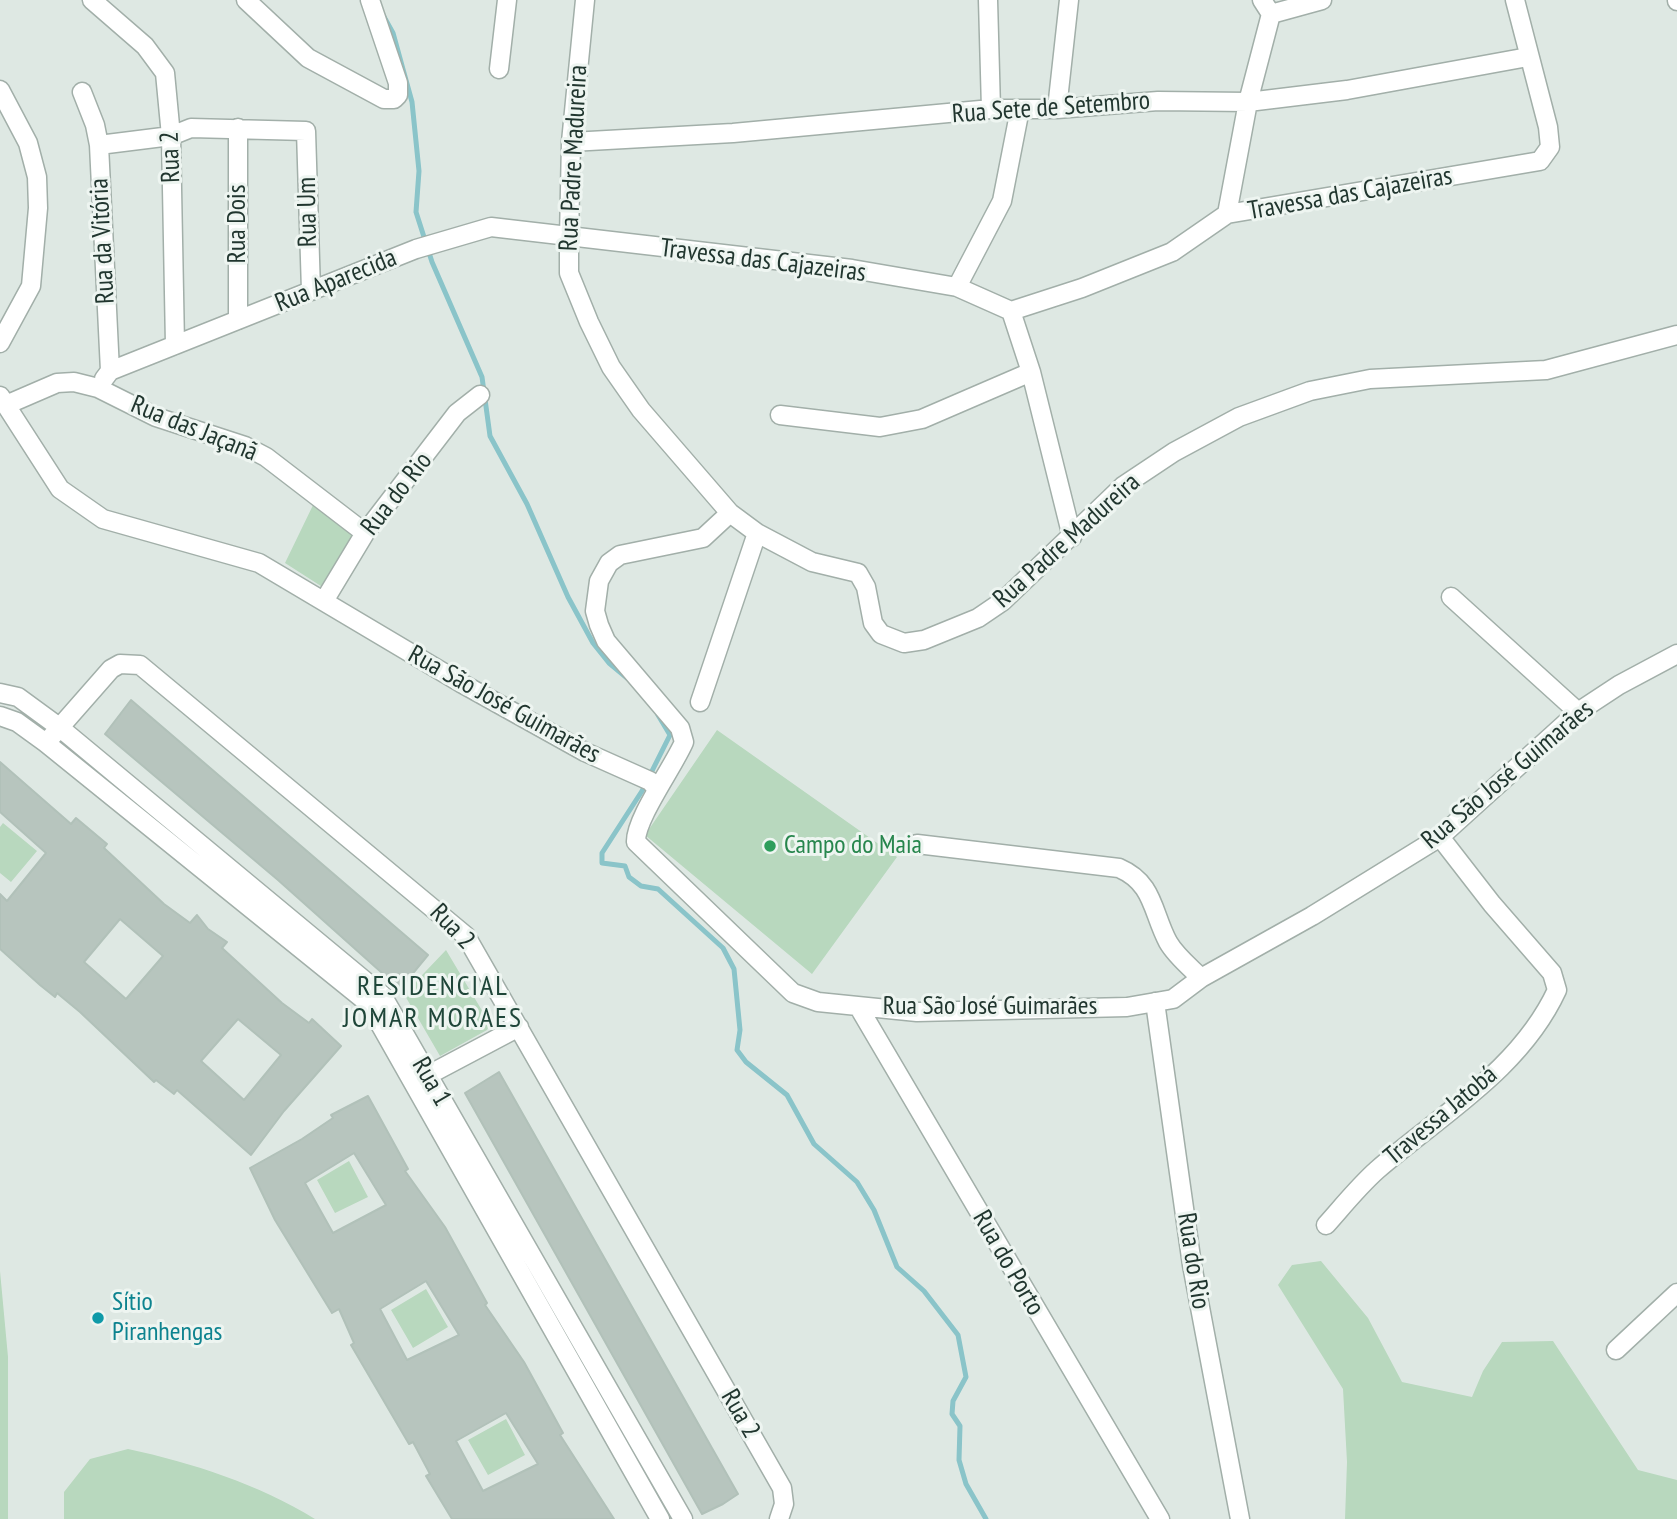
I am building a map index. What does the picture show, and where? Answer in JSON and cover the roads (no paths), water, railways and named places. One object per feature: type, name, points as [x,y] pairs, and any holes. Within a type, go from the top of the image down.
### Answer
[{"type":"street","name":"Rua 2","points":[[92,0],[157,58],[165,74],[171,136],[175,345]]},
{"type":"street","points":[[246,0],[308,58],[384,99],[394,99],[398,95],[398,83],[370,0]]},
{"type":"street","points":[[499,69],[507,0]]},
{"type":"street","name":"Rua Padre Madureira","points":[[585,0],[571,142],[569,273],[611,366],[641,410],[730,513],[757,533],[824,567],[859,573],[866,587],[873,623],[881,634],[904,643],[924,640],[978,618],[1003,601],[1124,486],[1174,452],[1238,417],[1310,391],[1370,379],[1546,370],[1677,335]]},
{"type":"street","points":[[988,0],[991,109]]},
{"type":"street","points":[[1057,109],[1069,0]]},
{"type":"street","points":[[1227,214],[1266,7],[1322,0]]},
{"type":"street","name":"Travessa das Cajazeiras","points":[[569,238],[852,269],[957,288],[1011,311],[1083,288],[1172,252],[1227,214],[1540,161],[1548,154],[1550,140],[1515,0]]},
{"type":"street","name":"Rua Sete de Setembro","points":[[571,142],[747,132],[991,109],[1057,109],[1158,101],[1248,102],[1347,90],[1528,57]]},
{"type":"street","points":[[0,90],[28,143],[37,177],[38,208],[31,286],[0,343]]},
{"type":"street","name":"Rua da Vitória","points":[[82,92],[95,125],[99,145],[110,371]]},
{"type":"street","points":[[957,288],[1002,201],[1020,109]]},
{"type":"street","points":[[99,145],[171,136],[191,128],[238,128]]},
{"type":"street","name":"Rua Um","points":[[238,128],[303,129],[307,133],[311,291]]},
{"type":"street","name":"Rua Dois","points":[[238,128],[238,320]]},
{"type":"street","name":"Rua Aparecida","points":[[110,371],[416,249],[491,227],[513,227],[569,238]]},
{"type":"street","points":[[1011,311],[1031,372],[1072,537]]},
{"type":"street","points":[[98,388],[110,371]]},
{"type":"street","points":[[780,415],[880,427],[922,419],[1031,372]]},
{"type":"street","name":"Rua das Jaçanã","points":[[3,400],[68,381],[98,388],[156,417],[245,446],[266,457],[365,533]]},
{"type":"street","name":"Rua do Rio","points":[[324,601],[365,533],[457,413],[480,395]]},
{"type":"street","name":"Rua São José Guimarães","points":[[3,400],[60,489],[103,519],[259,563],[495,702],[585,752],[648,781],[655,799],[636,833],[640,849],[793,993],[818,1002],[917,1012],[1127,1006],[1173,999],[1202,978],[1332,904],[1440,837],[1578,712],[1619,685],[1677,654]]},
{"type":"street","points":[[648,781],[680,752],[683,736],[648,688],[606,641],[596,611],[599,581],[609,563],[620,555],[703,538],[730,513]]},
{"type":"street","points":[[700,702],[757,533]]},
{"type":"street","points":[[1451,597],[1578,712]]},
{"type":"street","name":"Rua 2","points":[[46,743],[111,669],[120,664],[140,665],[451,921],[481,958],[782,1488],[783,1504],[779,1519]]},
{"type":"street","name":"Rua 1","points":[[0,693],[18,697],[59,727],[377,990],[421,1079],[660,1519]]},
{"type":"street","name":"Rua 1","points":[[0,716],[17,722],[46,743],[361,996],[421,1079],[683,1519]]},
{"type":"street","name":"Travessa Jatobá","points":[[1326,1225],[1380,1168],[1476,1093],[1525,1038],[1557,990],[1552,973],[1492,904],[1440,837]]},
{"type":"street","points":[[917,844],[1119,868],[1132,874],[1152,897],[1169,943],[1202,978]]},
{"type":"street","name":"Rua do Rio","points":[[1156,1002],[1192,1265],[1240,1519]]},
{"type":"street","name":"Rua do Porto","points":[[858,1006],[1160,1519]]},
{"type":"street","points":[[421,1079],[519,1027]]},
{"type":"street","points":[[1616,1350],[1677,1293]]},
{"type":"waterway","points":[[383,15],[393,33],[412,102],[419,171],[416,212],[432,262],[482,377],[490,436],[527,504],[568,597],[593,643],[609,663],[627,678]]},
{"type":"waterway","points":[[658,715],[670,735],[642,791],[602,853],[602,863],[625,866],[629,877],[641,886],[658,889],[723,948],[734,969],[740,1030],[737,1050],[746,1062],[787,1095],[814,1144],[857,1182],[874,1210],[897,1267],[924,1291],[958,1335],[966,1377],[953,1401],[952,1414],[960,1426],[959,1460],[966,1484],[986,1519]]},
{"type":"place","name":"Campo do Maia","points":[[770,846]]},
{"type":"place","name":"Sítio Piranhengas","points":[[98,1318]]},
{"type":"district","name":"RESIDENCIAL JOMAR MORAES","points":[[433,1003]]}]
